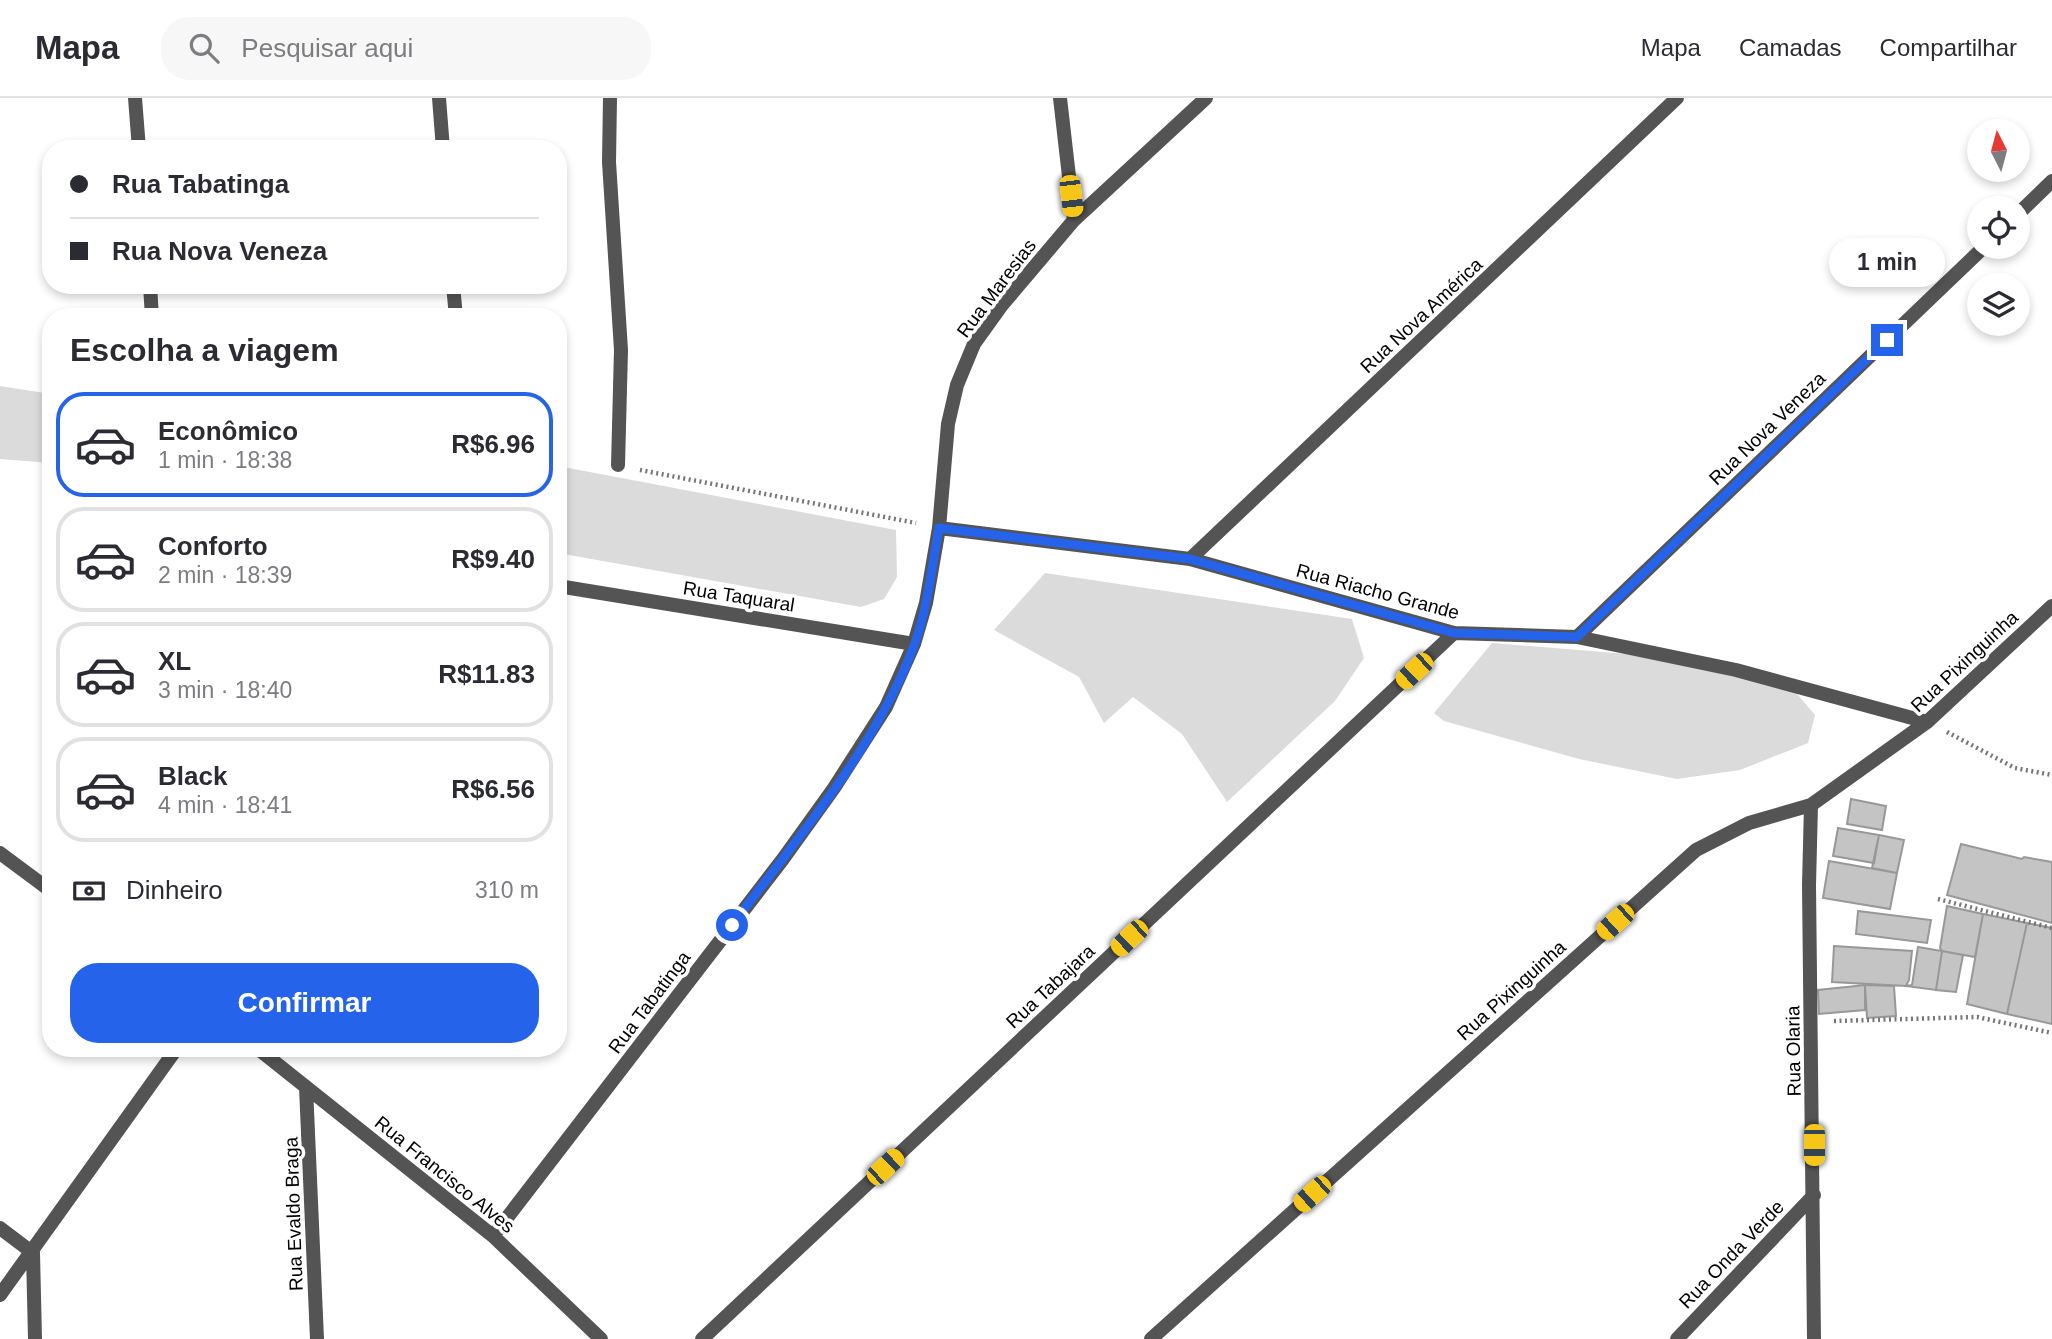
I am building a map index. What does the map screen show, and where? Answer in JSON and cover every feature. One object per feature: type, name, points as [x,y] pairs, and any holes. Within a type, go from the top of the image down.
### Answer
[{"type":"street","points":[[135,98],[138,140]]},
{"type":"street","points":[[439,98],[442,140]]},
{"type":"street","points":[[610,98],[609,162],[621,350],[618,466]]},
{"type":"street","points":[[1060,98],[1074,220]]},
{"type":"street","name":"Rua Maresias","points":[[914,644],[926,603],[939,528],[948,424],[957,385],[974,344],[1002,305],[1074,220],[1206,98]]},
{"type":"street","name":"Rua Nova América","points":[[1190,559],[1677,98]]},
{"type":"street","points":[[2030,202],[2052,181]]},
{"type":"street","name":"Rua Nova Veneza","points":[[1577,637],[1971,259]]},
{"type":"street","name":"Rua Riacho Grande","points":[[939,528],[1190,559],[1454,633],[1577,637],[1736,670],[1927,722]]},
{"type":"street","name":"Rua Taquaral","points":[[567,587],[914,644]]},
{"type":"street","name":"Rua Pixinguinha","points":[[1151,1339],[1696,850],[1749,823],[1811,806],[1927,722],[2052,606]]},
{"type":"street","name":"Rua Tabajara","points":[[702,1339],[1454,633]]},
{"type":"street","name":"Rua Tabatinga","points":[[494,1236],[834,788],[886,707],[914,644]]},
{"type":"street","name":"Rua Olaria","points":[[1811,806],[1809,885],[1814,1339]]},
{"type":"street","points":[[0,853],[42,884]]},
{"type":"street","points":[[0,1295],[33,1254],[171,1057]]},
{"type":"street","name":"Rua Francisco Alves","points":[[268,1057],[494,1236],[601,1339]]},
{"type":"street","name":"Rua Evaldo Braga","points":[[306,1087],[317,1339]]},
{"type":"street","name":"Rua Onda Verde","points":[[1676,1339],[1814,1195]]},
{"type":"street","points":[[0,1228],[33,1254]]},
{"type":"street","points":[[33,1254],[35,1339]]},
{"type":"path","points":[[618,466],[939,528]]},
{"type":"path","points":[[1927,722],[2015,768],[2052,775]]},
{"type":"path","points":[[1938,900],[2052,928]]},
{"type":"path","points":[[1812,1021],[1978,1017],[2052,1033]]},
{"type":"shaded area","points":[[0,386],[42,393],[42,462],[0,459]]},
{"type":"shaded area","points":[[567,468],[896,530],[897,577],[884,599],[861,607],[567,555]]},
{"type":"shaded area","points":[[1045,573],[1352,619],[1364,658],[1335,701],[1227,802],[1182,734],[1133,697],[1104,723],[1079,677],[994,630]]},
{"type":"shaded area","points":[[1492,643],[1627,654],[1792,688],[1815,715],[1808,743],[1740,770],[1677,779],[1579,759],[1444,721],[1434,713]]},
{"type":"building","points":[[1851,799],[1886,806],[1882,830],[1847,824]]},
{"type":"building","points":[[1838,828],[1879,835],[1874,863],[1833,856]]},
{"type":"building","points":[[1879,835],[1904,840],[1897,873],[1872,868]]},
{"type":"building","points":[[1961,844],[2022,859],[2024,857],[2052,862],[2052,923],[1947,895]]},
{"type":"building","points":[[1829,861],[1897,873],[1890,909],[1823,898]]},
{"type":"building","points":[[1947,906],[1983,914],[1975,957],[1942,951],[1940,948]]},
{"type":"building","points":[[1858,911],[1931,920],[1927,943],[1856,934]]},
{"type":"building","points":[[1983,914],[2027,923],[2007,1014],[1967,1004]]},
{"type":"building","points":[[2027,923],[2052,928],[2052,1024],[2007,1014]]},
{"type":"building","points":[[1834,946],[1912,951],[1906,986],[1832,982]]},
{"type":"building","points":[[1918,947],[1942,951],[1936,990],[1906,986],[1912,985]]},
{"type":"building","points":[[1942,951],[1963,955],[1956,992],[1936,990]]},
{"type":"building","points":[[1865,985],[1865,1010],[1819,1014],[1818,990]]},
{"type":"building","points":[[1865,985],[1894,986],[1896,1016],[1867,1018]]},
{"type":"route","points":[[732,925],[834,788],[886,707],[914,644],[926,603],[939,528],[1190,559],[1454,633],[1577,637],[1887,340]]}]
